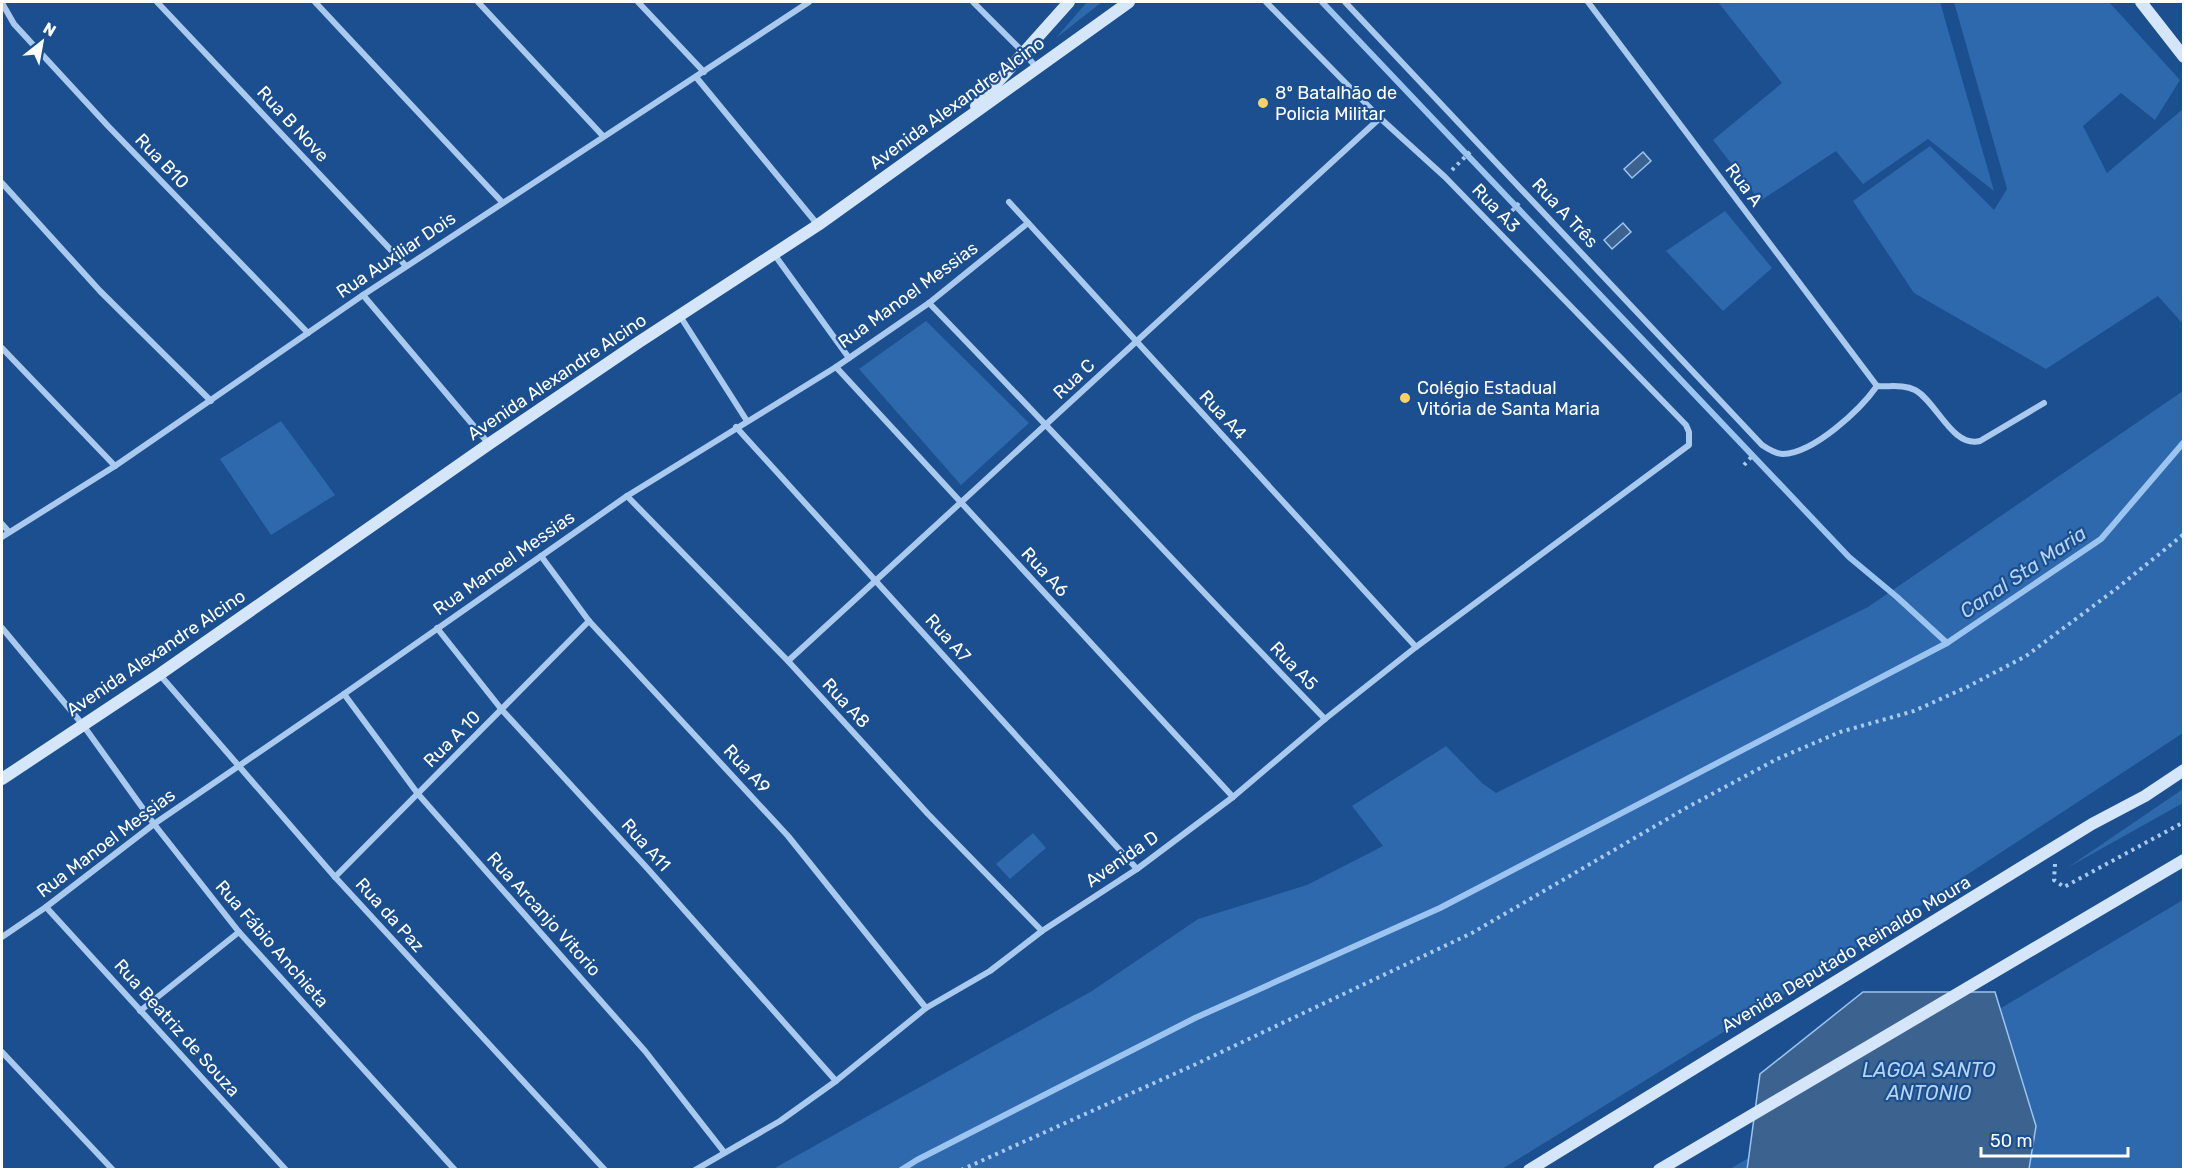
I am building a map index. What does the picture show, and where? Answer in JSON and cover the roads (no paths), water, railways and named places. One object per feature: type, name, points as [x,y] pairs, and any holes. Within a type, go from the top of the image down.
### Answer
[{"type":"street","name":"Rua B Nove","points":[[157,2],[406,266]]},
{"type":"street","points":[[315,2],[502,202]]},
{"type":"street","points":[[478,2],[603,136]]},
{"type":"street","points":[[638,2],[704,72]]},
{"type":"street","name":"Rua Auxiliar Dois","points":[[2,537],[115,466],[406,266],[704,72],[799,4],[809,2]]},
{"type":"street","points":[[973,2],[1037,68]]},
{"type":"street","points":[[964,120],[1069,2]]},
{"type":"street","name":"Avenida Alexandre Alcino","points":[[2,779],[160,674],[489,444],[818,225],[1129,2]]},
{"type":"street","name":"Rua A3","points":[[1266,2],[1380,118],[1445,177],[1686,425],[1689,432],[1689,445],[1416,647]]},
{"type":"street","name":"Rua A Três","points":[[1346,2],[1762,445],[1786,454],[1805,448],[1846,421],[1877,386]]},
{"type":"street","name":"Rua A","points":[[1588,2],[1877,386]]},
{"type":"street","points":[[2141,2],[2184,57]]},
{"type":"street","name":"Rua B10","points":[[2,3],[14,24],[108,126],[308,333]]},
{"type":"street","points":[[696,77],[818,225]]},
{"type":"street","name":"Rua C","points":[[788,661],[1380,118]]},
{"type":"street","points":[[2,183],[100,291],[211,401]]},
{"type":"street","name":"Rua A4","points":[[1009,202],[1416,647]]},
{"type":"street","name":"Rua Manoel Messias","points":[[2,937],[46,907],[154,824],[627,496],[836,368],[929,303],[1028,223]]},
{"type":"street","points":[[774,254],[849,358]]},
{"type":"street","points":[[363,295],[489,444]]},
{"type":"street","name":"Rua A5","points":[[929,303],[1325,719]]},
{"type":"street","points":[[680,316],[747,421]]},
{"type":"street","points":[[2,348],[115,466]]},
{"type":"street","name":"Rua A6","points":[[836,368],[1233,796]]},
{"type":"street","points":[[1877,386],[1905,387],[1918,392],[1955,433],[1974,443],[2044,403]]},
{"type":"street","name":"Rua A7","points":[[736,428],[1137,869]]},
{"type":"street","name":"Rua A8","points":[[627,496],[788,661],[928,814],[1042,931]]},
{"type":"street","points":[[2,525],[9,532]]},
{"type":"street","name":"Rua A9","points":[[541,556],[589,621],[788,836],[926,1008]]},
{"type":"street","name":"Rua A 10","points":[[335,877],[589,621]]},
{"type":"street","name":"Rua A11","points":[[436,628],[502,710],[647,868],[836,1081]]},
{"type":"street","name":"Rua Fábio Anchieta","points":[[3,631],[83,724],[154,824],[239,932],[455,1170]]},
{"type":"street","points":[[1325,719],[1416,647]]},
{"type":"street","name":"Rua da Paz","points":[[160,674],[335,877],[605,1170]]},
{"type":"street","name":"Rua Arcanjo Vitorio","points":[[344,694],[418,794],[645,1051],[724,1152]]},
{"type":"street","name":"Avenida D","points":[[695,1170],[780,1120],[836,1081],[926,1008],[990,971],[1042,931],[1137,869],[1233,796],[1325,719]]},
{"type":"street","name":"Avenida Deputado Reinaldo Moura","points":[[1529,1170],[2092,824],[2145,796],[2184,770]]},
{"type":"street","points":[[1659,1170],[2184,860]]},
{"type":"street","name":"Rua Beatriz de Souza","points":[[46,907],[286,1170]]},
{"type":"street","points":[[140,1011],[239,932]]},
{"type":"street","points":[[2,1052],[113,1170]]},
{"type":"water","points":[[1643,152],[1651,161],[1632,178],[1624,169]]},
{"type":"water","points":[[1623,223],[1631,232],[1612,249],[1604,240]]},
{"type":"water","name":"LAGOA SANTO ANTONIO","points":[[1863,992],[1995,992],[2036,1126],[2029,1169],[1747,1170],[1760,1074]]},
{"type":"waterway","points":[[1322,2],[1849,557],[1947,643]]},
{"type":"waterway","name":"Canal Sta Maria","points":[[901,1170],[1195,1018],[1440,908],[1947,643],[2101,539],[2184,442]]},
{"type":"place","name":"8º Batalhão de Policia Militar","points":[[1263,103]]},
{"type":"place","name":"Colégio Estadual Vitória de Santa Maria","points":[[1405,398]]}]
